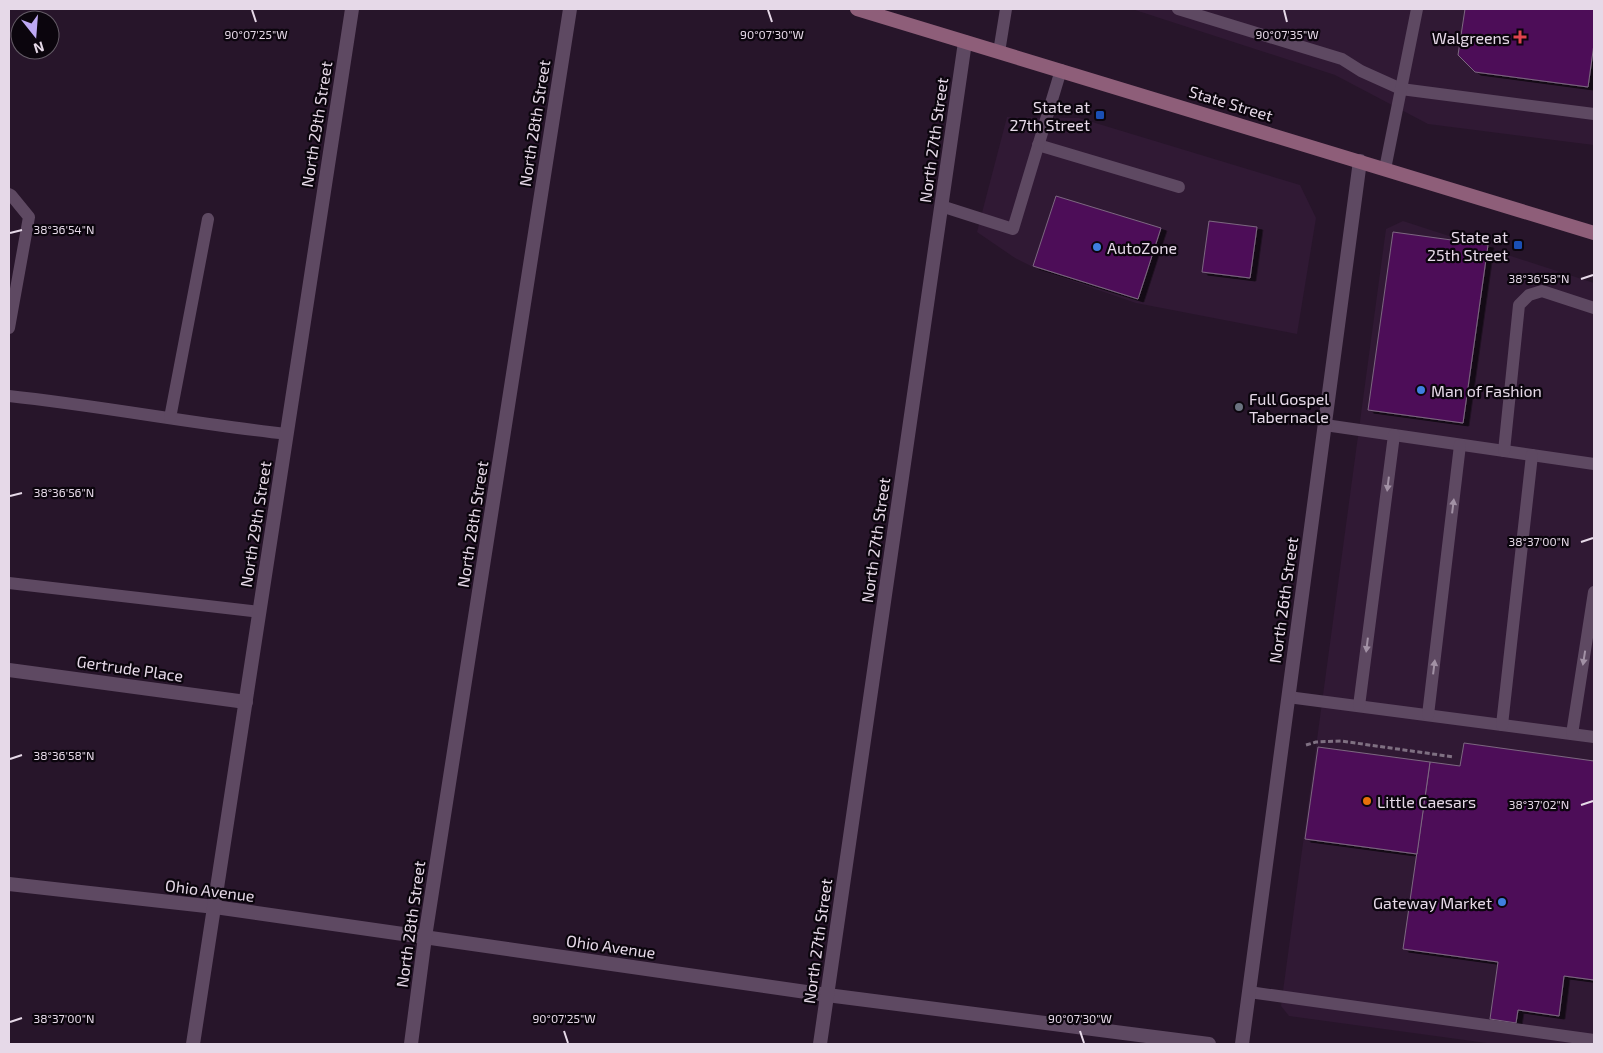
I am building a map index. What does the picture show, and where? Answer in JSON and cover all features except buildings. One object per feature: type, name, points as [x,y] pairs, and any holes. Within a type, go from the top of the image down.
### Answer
[{"type":"main road","name":"State Street","points":[[857,9],[1594,233]]},
{"type":"street","name":"North 29th Street","points":[[193,1044],[352,9]]},
{"type":"street","name":"North 28th Street","points":[[411,1044],[425,937],[570,9]]},
{"type":"street","name":"North 27th Street","points":[[820,1044],[965,42]]},
{"type":"street","name":"North 26th Street","points":[[1242,1044],[1360,161]]},
{"type":"street","name":"Gertrude Place","points":[[9,670],[246,702]]},
{"type":"street","name":"Ohio Avenue","points":[[9,884],[215,907],[827,995],[1209,1044]]},
{"type":"lane","points":[[999,52],[1006,9]]},
{"type":"lane","points":[[1178,9],[1342,59],[1361,71],[1401,89],[1594,114]]},
{"type":"lane","points":[[1385,169],[1417,9]]},
{"type":"lane","points":[[941,206],[1013,228],[1061,70]]},
{"type":"lane","points":[[1038,145],[1179,187]]},
{"type":"lane","points":[[9,194],[29,217],[9,328]]},
{"type":"lane","points":[[170,418],[208,219]]},
{"type":"lane","points":[[1504,451],[1519,305],[1529,294],[1542,291],[1594,308]]},
{"type":"lane","points":[[9,396],[287,434]]},
{"type":"lane","points":[[1325,425],[1594,464]]},
{"type":"lane","points":[[1359,706],[1394,435]]},
{"type":"lane","points":[[1428,716],[1460,444]]},
{"type":"lane","points":[[1502,725],[1532,455]]},
{"type":"lane","points":[[9,583],[260,612]]},
{"type":"lane","points":[[1572,734],[1594,592]]},
{"type":"lane","points":[[1288,697],[1594,737]]},
{"type":"lane","points":[[1249,992],[1594,1040]]},
{"type":"path","points":[[1306,745],[1316,742],[1341,741],[1454,757]]},
{"type":"shaded area","points":[[1132,9],[1594,9],[1594,145],[1428,124],[1335,75]]},
{"type":"shaded area","points":[[1007,117],[1079,118],[1300,185],[1316,218],[1297,334],[1136,303],[1037,269],[1015,258],[977,232]]},
{"type":"shaded area","points":[[1403,221],[1594,283],[1594,1044],[1494,1044],[1289,1016],[1281,1006],[1386,229]]},
{"type":"place","name":"Walgreens","points":[[1520,37]]},
{"type":"place","name":"State at 27th Street","points":[[1100,115]]},
{"type":"place","name":"State at 25th Street","points":[[1518,245]]},
{"type":"place","name":"AutoZone","points":[[1097,247]]},
{"type":"place","name":"Man of Fashion","points":[[1421,390]]},
{"type":"place","name":"Full Gospel Tabernacle","points":[[1239,407]]},
{"type":"place","name":"Little Caesars","points":[[1367,801]]},
{"type":"place","name":"Gateway Market","points":[[1502,902]]}]
